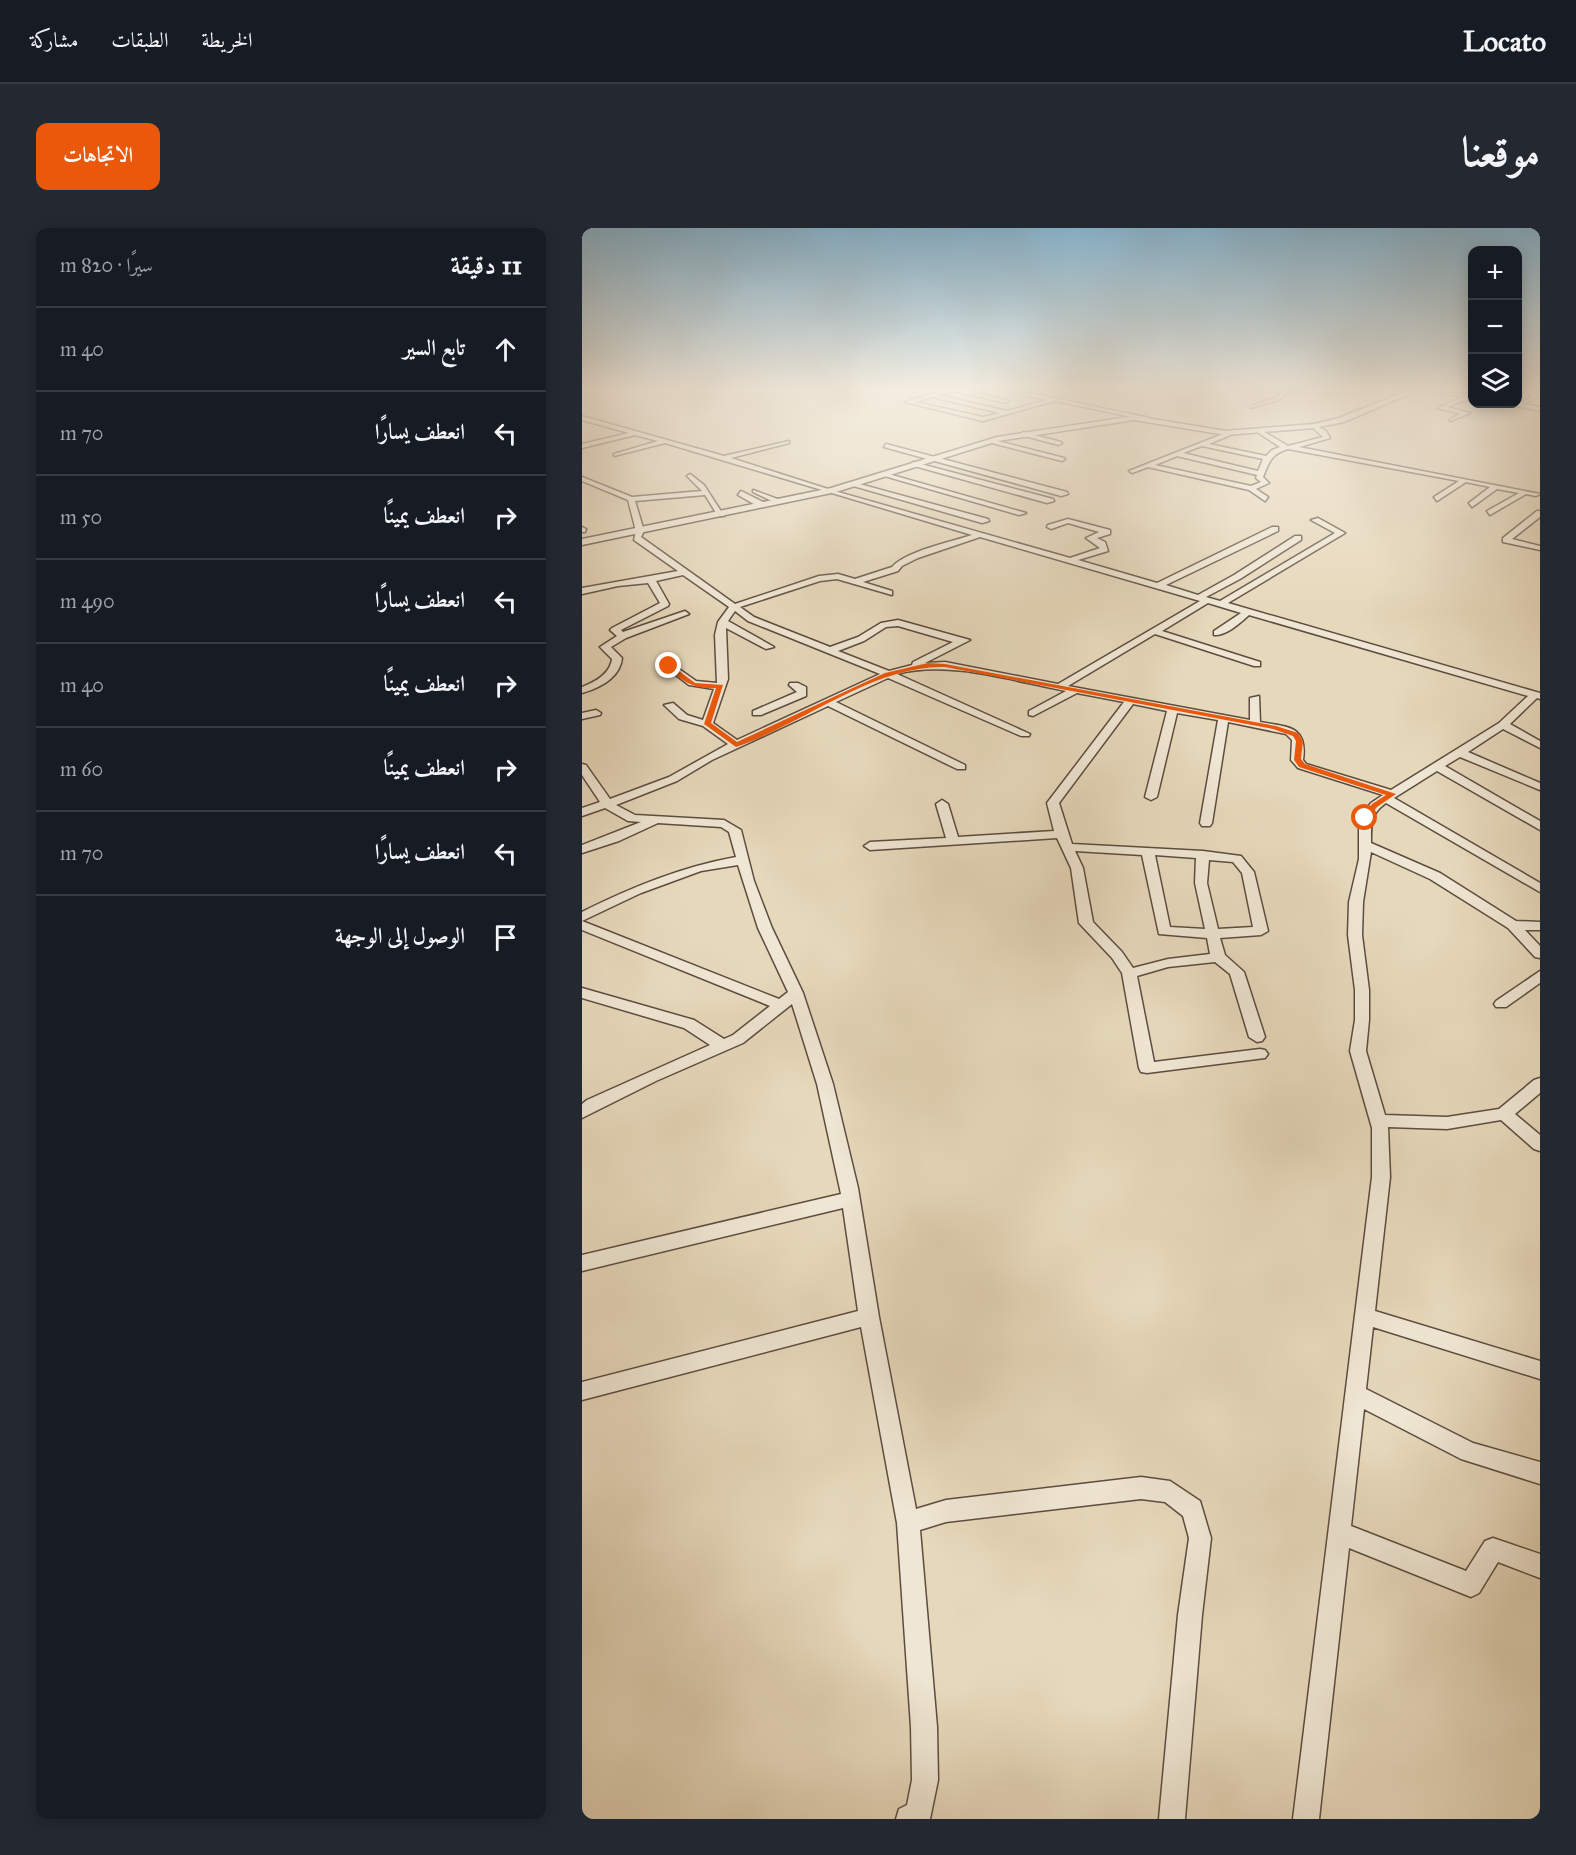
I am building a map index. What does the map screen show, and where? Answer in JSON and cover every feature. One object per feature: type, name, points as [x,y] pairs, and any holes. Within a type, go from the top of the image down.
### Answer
[{"type":"street","points":[[733,461],[978,535],[1160,585],[1538,695]]},
{"type":"street","points":[[583,541],[829,491],[923,461]]},
{"type":"street","points":[[944,461],[1064,494]]},
{"type":"street","points":[[1132,471],[1158,461]]},
{"type":"street","points":[[1209,461],[1260,473]]},
{"type":"street","points":[[1251,488],[1266,483],[1258,478],[1265,461]]},
{"type":"street","points":[[1366,461],[1538,496],[1540,486]]},
{"type":"street","points":[[912,465],[1050,501]]},
{"type":"street","points":[[1148,465],[1251,488],[1265,499]]},
{"type":"street","points":[[883,474],[1022,513]]},
{"type":"street","points":[[690,476],[702,486],[721,513]]},
{"type":"street","points":[[582,479],[631,499],[707,493]]},
{"type":"street","points":[[1437,499],[1463,481]]},
{"type":"street","points":[[852,484],[985,521]]},
{"type":"street","points":[[1472,506],[1496,487]]},
{"type":"street","points":[[755,491],[779,501]]},
{"type":"street","points":[[1490,513],[1525,492]]},
{"type":"street","points":[[741,493],[762,505]]},
{"type":"street","points":[[631,499],[640,531],[637,538],[751,619],[888,674],[1025,734]]},
{"type":"street","points":[[1540,513],[1506,540],[1540,548]]},
{"type":"street","points":[[1223,603],[1341,533],[1316,520]]},
{"type":"street","points":[[1050,527],[1068,521],[1107,532],[1090,538],[1102,544],[1105,549],[1071,560]]},
{"type":"street","points":[[1160,585],[1275,528]]},
{"type":"street","points":[[857,581],[894,569],[915,556],[978,535]]},
{"type":"street","points":[[1059,687],[1154,631],[1298,538]]},
{"type":"street","points":[[582,591],[618,583],[651,580],[684,572]]},
{"type":"street","points":[[707,724],[724,667],[720,635],[723,622],[733,607],[828,577],[838,576],[889,593]]},
{"type":"street","points":[[618,633],[665,604],[651,580]]},
{"type":"street","points":[[1217,633],[1236,622],[1248,611]]},
{"type":"street","points":[[618,633],[685,614]]},
{"type":"street","points":[[723,622],[769,647]]},
{"type":"street","points":[[582,812],[608,805],[673,779],[708,758],[888,674],[911,667],[965,639],[898,622],[884,625],[861,639],[829,651]]},
{"type":"street","points":[[582,690],[598,684],[613,671],[618,662],[617,658],[605,647],[620,640],[618,633],[605,625]]},
{"type":"street","points":[[1154,631],[1257,664]]},
{"type":"street","points":[[911,667],[945,665],[1290,731],[1299,741],[1297,760],[1302,766],[1389,796],[1540,888]]},
{"type":"street","points":[[669,666],[693,685],[720,686]]},
{"type":"street","points":[[758,713],[802,694],[802,689],[794,685]]},
{"type":"street","points":[[1033,713],[1075,690]]},
{"type":"street","points":[[1306,1819],[1381,1177],[1378,1121],[1358,1050],[1362,1020],[1362,990],[1355,934],[1356,902],[1365,859],[1365,818],[1375,805],[1503,725],[1538,695]]},
{"type":"street","points":[[1255,698],[1255,724]]},
{"type":"street","points":[[1131,700],[1053,803],[1061,834],[1077,868],[1086,923],[1117,955],[1129,973],[1147,1068],[1260,1054]]},
{"type":"street","points":[[828,702],[961,767]]},
{"type":"street","points":[[669,705],[683,717],[707,724],[736,745]]},
{"type":"street","points":[[769,708],[789,720]]},
{"type":"street","points":[[1151,797],[1173,709]]},
{"type":"street","points":[[582,716],[596,713]]},
{"type":"street","points":[[1206,823],[1223,720]]},
{"type":"street","points":[[1503,725],[1540,745]]},
{"type":"street","points":[[1459,752],[1540,787]]},
{"type":"street","points":[[1437,766],[1540,826]]},
{"type":"street","points":[[582,767],[608,805],[632,818],[724,824],[735,830],[742,860],[765,928],[796,993],[825,1084],[851,1199],[869,1317],[908,1523],[924,1726],[925,1770],[919,1813],[909,1819]]},
{"type":"street","points":[[942,804],[953,839]]},
{"type":"street","points":[[582,849],[615,838],[657,819]]},
{"type":"street","points":[[870,846],[1061,834]]},
{"type":"street","points":[[1365,845],[1435,876],[1513,924],[1540,954]]},
{"type":"street","points":[[1067,847],[1148,851],[1237,859],[1248,872],[1261,931],[1213,934],[1164,931],[1148,851]]},
{"type":"street","points":[[1203,855],[1201,883],[1218,957],[1238,972],[1257,1037]]},
{"type":"street","points":[[582,917],[636,890],[698,868],[742,860]]},
{"type":"street","points":[[1513,924],[1540,926]]},
{"type":"street","points":[[582,925],[780,1005]]},
{"type":"street","points":[[1129,973],[1168,963],[1218,957]]},
{"type":"street","points":[[1501,1004],[1540,976]]},
{"type":"street","points":[[582,993],[689,1024],[723,1046]]},
{"type":"street","points":[[582,1112],[593,1104],[738,1039],[796,993]]},
{"type":"street","points":[[1378,1121],[1447,1123],[1504,1114],[1540,1084]]},
{"type":"street","points":[[1504,1114],[1540,1145]]},
{"type":"street","points":[[582,1263],[851,1199]]},
{"type":"street","points":[[1365,1316],[1540,1370]]},
{"type":"street","points":[[582,1391],[869,1317]]},
{"type":"street","points":[[1356,1395],[1469,1452],[1540,1473]]},
{"type":"street","points":[[908,1523],[946,1511],[1141,1488],[1170,1492],[1192,1509],[1200,1538],[1190,1615],[1172,1819]]},
{"type":"street","points":[[1340,1533],[1471,1585],[1492,1549],[1540,1566]]},
{"type":"route","points":[[669,666],[693,685],[720,686],[707,724],[736,745],[888,674],[928,665],[945,665],[1142,702],[1223,720],[1274,727],[1296,735],[1299,741],[1297,760],[1302,766],[1312,771],[1392,794],[1375,805],[1365,818]]}]
